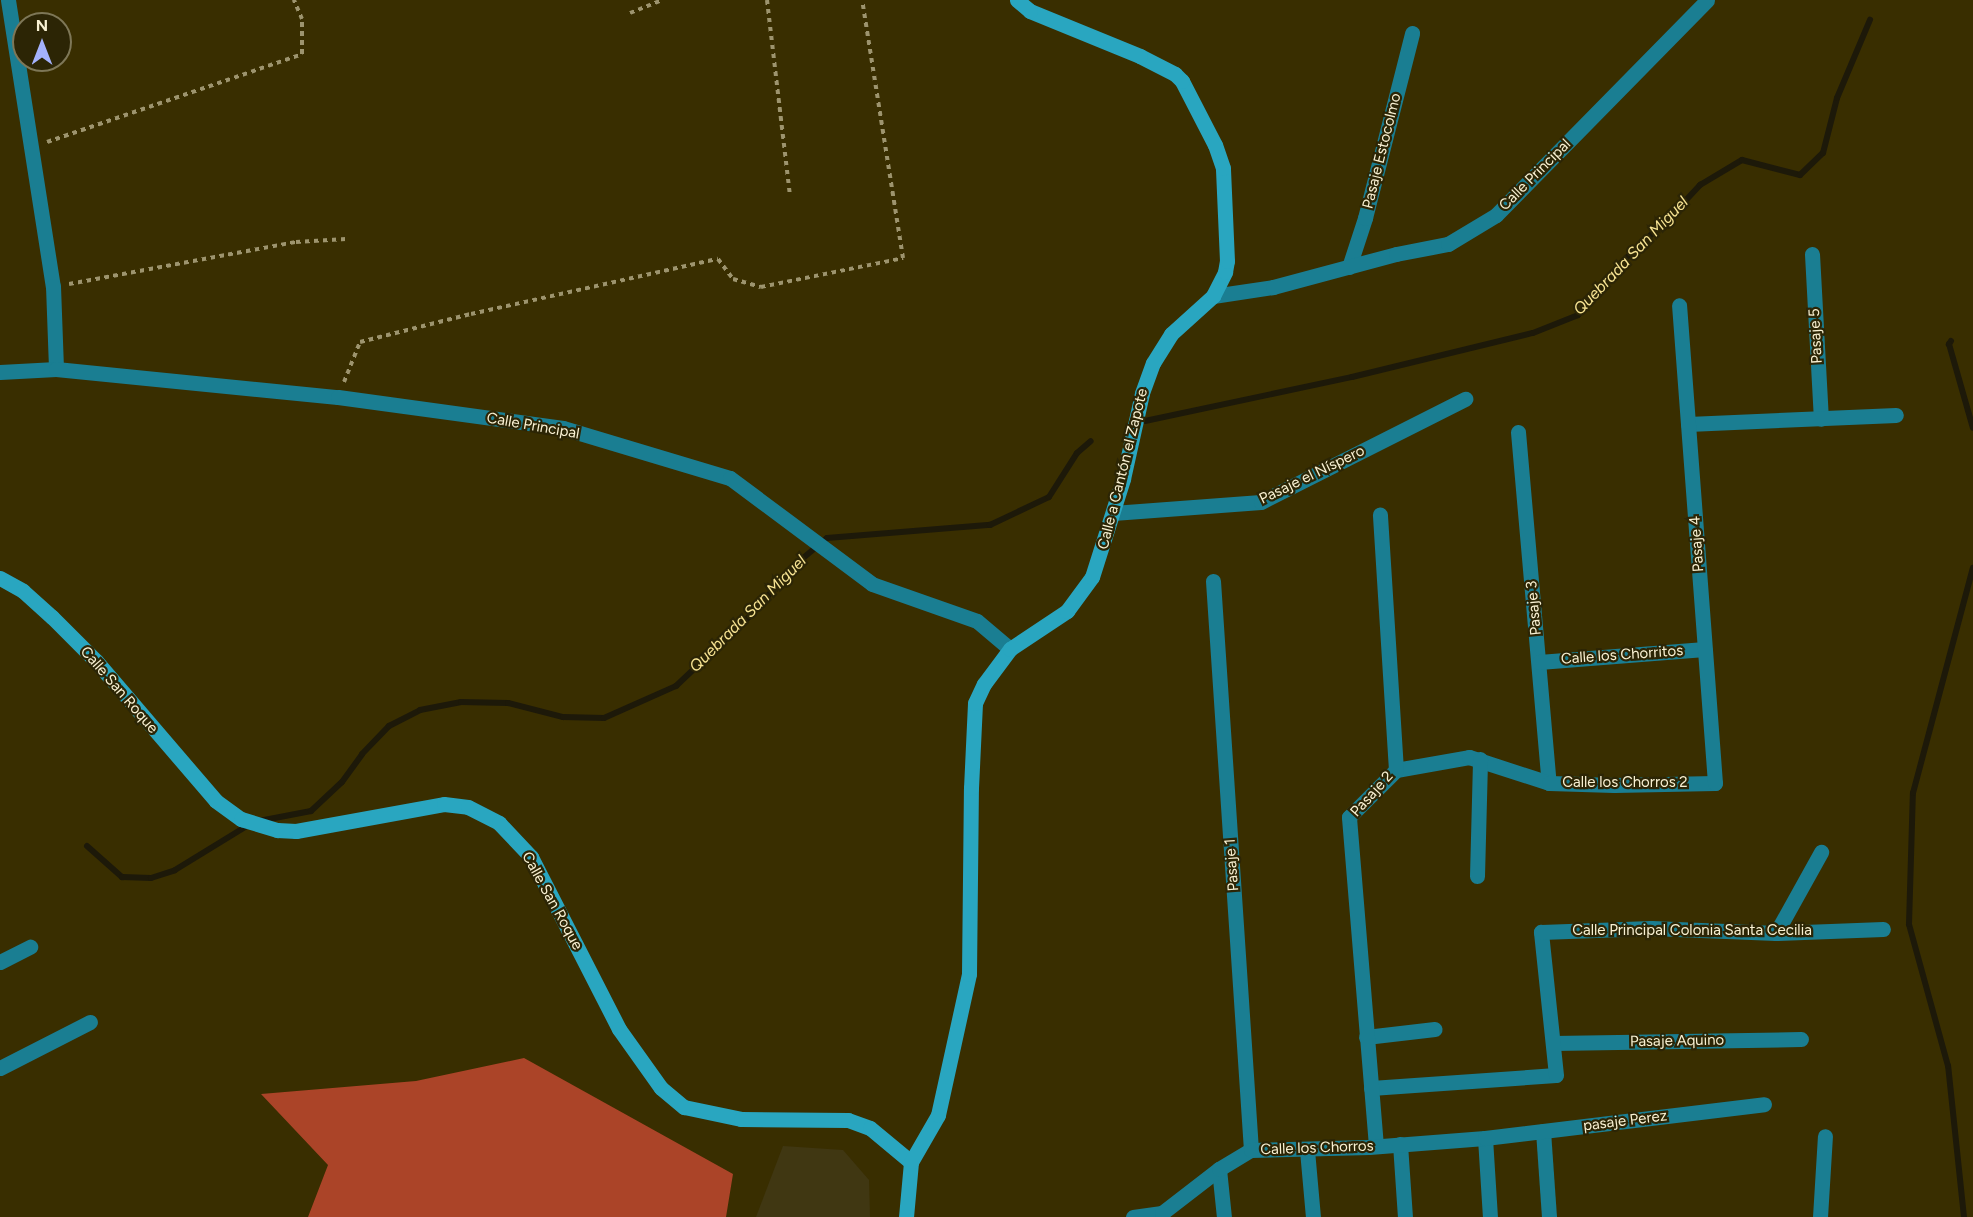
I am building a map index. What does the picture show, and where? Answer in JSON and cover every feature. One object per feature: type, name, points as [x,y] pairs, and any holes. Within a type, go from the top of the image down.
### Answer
[{"type":"street","points":[[8,0],[53,286],[56,369]]},
{"type":"street","name":"Calle a Cantón el Zapote","points":[[911,1162],[938,1115],[969,974],[971,788],[975,703],[984,684],[1010,649],[1067,610],[1092,577],[1113,513],[1142,393],[1153,363],[1171,334],[1213,296],[1225,272],[1227,261],[1223,168],[1215,145],[1186,86],[1175,74],[1140,56],[1030,11],[1017,0]]},
{"type":"street","name":"Calle Principal","points":[[1213,296],[1273,287],[1396,254],[1448,244],[1496,214],[1707,0]]},
{"type":"street","name":"Pasaje Estocolmo","points":[[1349,267],[1365,218],[1412,33]]},
{"type":"street","name":"Pasaje 5","points":[[1812,254],[1821,418]]},
{"type":"street","name":"Pasaje 4","points":[[1679,305],[1715,783]]},
{"type":"street","name":"Calle Principal","points":[[0,372],[56,369],[338,397],[563,428],[730,478],[872,584],[977,621],[1010,649]]},
{"type":"street","name":"Pasaje el Níspero","points":[[1113,513],[1261,502],[1465,399]]},
{"type":"street","points":[[1688,424],[1896,415]]},
{"type":"street","name":"Pasaje 3","points":[[1518,432],[1549,783]]},
{"type":"street","name":"Pasaje 2","points":[[1376,1146],[1349,817],[1395,770],[1380,514]]},
{"type":"street","name":"Calle San Roque","points":[[0,578],[23,591],[52,616],[96,661],[216,801],[241,819],[276,830],[297,831],[444,804],[468,807],[499,823],[531,857],[619,1029],[661,1088],[684,1107],[741,1119],[848,1120],[870,1128],[911,1162]]},
{"type":"street","name":"Pasaje 1","points":[[1213,581],[1251,1150]]},
{"type":"street","name":"Calle los Chorritos","points":[[1539,662],[1704,649]]},
{"type":"street","name":"Calle los Chorros 2","points":[[1395,770],[1468,757],[1549,783],[1614,785],[1715,783]]},
{"type":"street","points":[[1478,876],[1480,759]]},
{"type":"street","points":[[1776,933],[1821,852]]},
{"type":"street","name":"Calle Principal Colonia Santa Cecilia","points":[[1371,1088],[1556,1075],[1541,932],[1652,928],[1776,933],[1883,929]]},
{"type":"street","points":[[0,962],[30,947]]},
{"type":"street","points":[[0,1068],[90,1022]]},
{"type":"street","points":[[1366,1037],[1436,1029]]},
{"type":"street","name":"Pasaje Aquino","points":[[1553,1043],[1801,1039]]},
{"type":"street","name":"pasaje Perez","points":[[1485,1138],[1764,1104]]},
{"type":"street","points":[[1543,1131],[1549,1217]]},
{"type":"street","points":[[1820,1217],[1825,1136]]},
{"type":"street","points":[[1485,1138],[1490,1217]]},
{"type":"street","name":"Calle los Chorros","points":[[1133,1217],[1162,1213],[1219,1169],[1251,1150],[1307,1150],[1485,1138]]},
{"type":"street","points":[[1400,1144],[1404,1217]]},
{"type":"street","points":[[1307,1150],[1313,1217]]},
{"type":"street","points":[[906,1217],[911,1162]]},
{"type":"street","points":[[1219,1169],[1224,1217]]},
{"type":"path","points":[[32,147],[302,54],[302,19],[294,0]]},
{"type":"path","points":[[630,13],[662,0]]},
{"type":"path","points":[[767,0],[790,196]]},
{"type":"path","points":[[338,397],[360,342],[460,317],[718,259],[733,279],[761,287],[903,258],[862,0]]},
{"type":"path","points":[[53,286],[296,242],[346,238]]},
{"type":"shaded area","points":[[524,1058],[733,1174],[726,1217],[308,1217],[328,1165],[261,1094],[416,1081]]},
{"type":"shaded area","points":[[783,1146],[843,1150],[869,1180],[870,1217],[756,1217]]},
{"type":"waterway","name":"Quebrada San Miguel","points":[[1145,421],[1352,377],[1533,333],[1578,315],[1621,263],[1700,185],[1742,160],[1800,175],[1823,153],[1837,98],[1870,20]]},
{"type":"waterway","points":[[1951,341],[1949,344],[1973,428]]},
{"type":"waterway","name":"Quebrada San Miguel","points":[[259,821],[311,811],[342,782],[362,754],[389,726],[420,710],[461,702],[508,703],[563,717],[604,718],[676,686],[750,616],[796,564],[827,538],[990,525],[1049,497],[1077,453],[1091,441]]},
{"type":"waterway","points":[[1964,1217],[1948,1066],[1909,924],[1913,793],[1973,568]]},
{"type":"waterway","name":"Quebrada San Miguel","points":[[87,846],[122,877],[151,878],[175,870],[250,824]]}]
